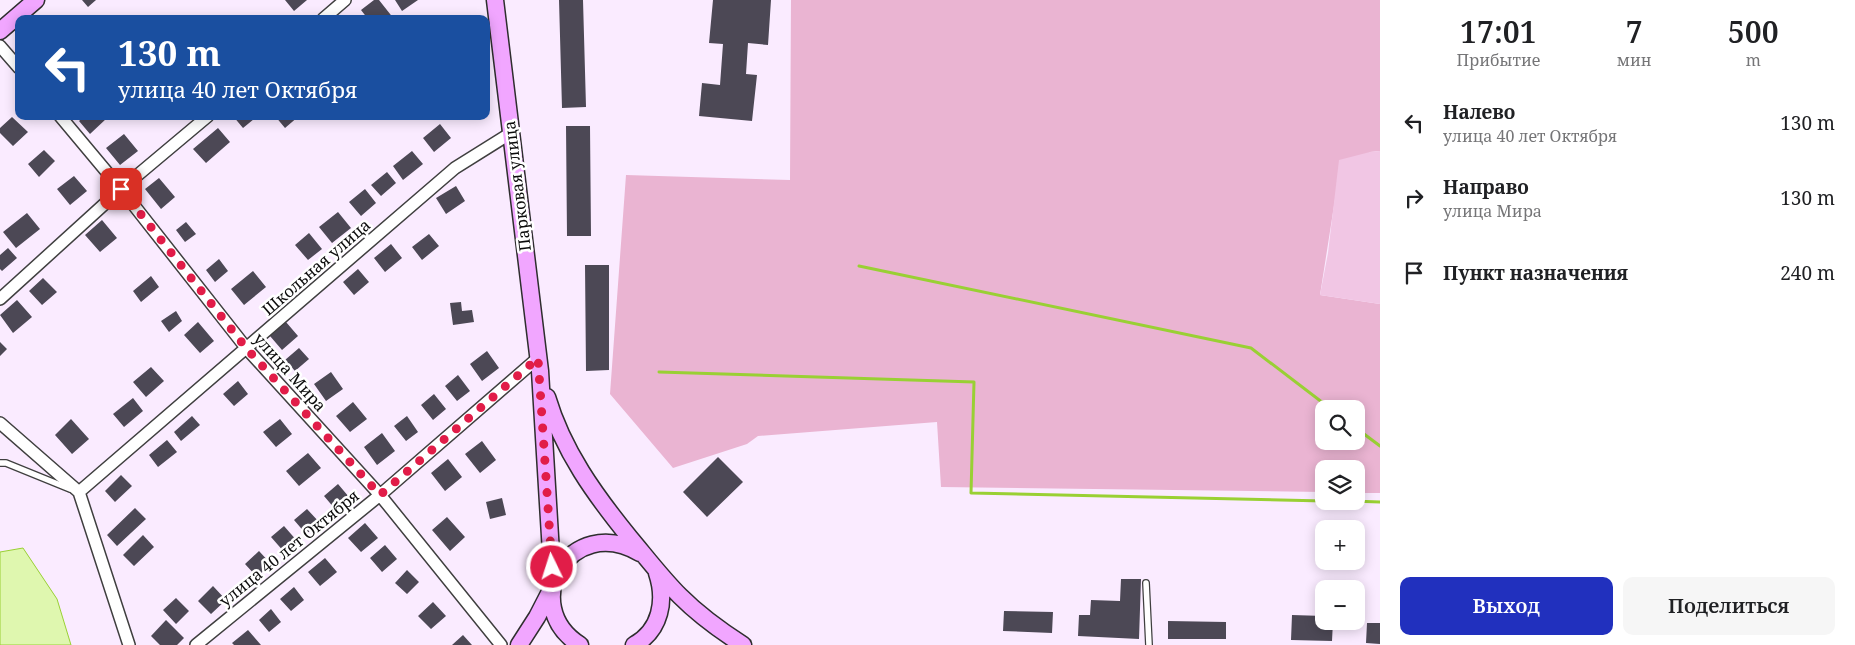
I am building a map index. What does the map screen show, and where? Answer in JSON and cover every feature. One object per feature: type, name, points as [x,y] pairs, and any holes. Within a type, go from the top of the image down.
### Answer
[{"type":"main road","points":[[19,15],[36,0]]},
{"type":"main road","name":"Парковая улица","points":[[495,0],[539,365],[553,586],[552,601],[554,616],[561,629],[571,640],[580,645]]},
{"type":"main road","points":[[0,31],[15,18]]},
{"type":"main road","name":"Парковая улица","points":[[539,365],[552,412],[572,456],[601,502],[650,562]]},
{"type":"main road","points":[[519,645],[537,617],[553,586],[558,571],[568,558],[581,548],[596,543],[612,542],[628,546],[642,554],[680,596],[726,635],[743,645]]},
{"type":"main road","points":[[634,645],[652,630],[659,616],[662,602],[662,586],[650,562]]},
{"type":"street","points":[[328,15],[345,0]]},
{"type":"street","points":[[0,46],[15,63]]},
{"type":"street","name":"улица Мира","points":[[63,120],[121,189],[247,349],[380,495],[502,645]]},
{"type":"street","points":[[0,299],[121,189],[203,120]]},
{"type":"street","name":"Школьная улица","points":[[79,492],[455,168],[511,133]]},
{"type":"street","name":"улица 40 лет Октября","points":[[196,645],[539,365]]},
{"type":"street","points":[[0,423],[79,492],[129,645]]},
{"type":"lane","points":[[0,463],[6,463],[79,492]]},
{"type":"lane","points":[[1146,583],[1149,645]]},
{"type":"shaded area","points":[[791,0],[1380,0],[1380,151],[1370,152],[1336,193],[1320,295],[1380,304],[1380,493],[1365,493],[1365,460],[1315,460],[1315,492],[941,487],[937,422],[758,436],[747,444],[673,468],[610,394],[626,175],[790,180]]},
{"type":"shaded area","points":[[1380,151],[1380,304],[1320,295],[1328,253],[1339,160]]},
{"type":"shaded area","points":[[23,548],[57,599],[71,645],[0,645],[0,552]]},
{"type":"building","points":[[82,0],[96,0],[88,7]]},
{"type":"building","points":[[285,0],[307,0],[294,11]]},
{"type":"building","points":[[374,0],[379,0],[391,15],[365,15],[361,10]]},
{"type":"building","points":[[395,0],[418,0],[402,11]]},
{"type":"building","points":[[559,0],[583,0],[586,107],[562,108]]},
{"type":"building","points":[[713,0],[771,0],[768,45],[748,43],[746,74],[757,75],[752,121],[699,116],[702,83],[720,85],[723,44],[709,43]]},
{"type":"building","points":[[12,117],[28,132],[13,146],[0,133],[0,128]]},
{"type":"building","points":[[80,120],[105,120],[90,134]]},
{"type":"building","points":[[236,120],[253,120],[243,128]]},
{"type":"building","points":[[278,120],[294,120],[285,128]]},
{"type":"building","points":[[440,124],[451,138],[434,152],[423,138]]},
{"type":"building","points":[[566,126],[590,126],[591,236],[567,236]]},
{"type":"building","points":[[218,128],[230,142],[206,163],[193,149]]},
{"type":"building","points":[[124,134],[138,151],[120,165],[106,148]]},
{"type":"building","points":[[44,150],[55,161],[39,177],[28,164]]},
{"type":"building","points":[[412,151],[423,164],[403,180],[393,166]]},
{"type":"building","points":[[387,172],[396,183],[381,196],[371,185]]},
{"type":"building","points":[[74,176],[87,191],[70,205],[57,189]]},
{"type":"building","points":[[159,178],[175,197],[161,209],[145,189]]},
{"type":"building","points":[[456,186],[465,201],[446,214],[436,198]]},
{"type":"building","points":[[365,189],[376,203],[361,216],[349,202]]},
{"type":"building","points":[[338,212],[351,228],[332,243],[319,227]]},
{"type":"building","points":[[27,213],[40,229],[16,248],[3,232]]},
{"type":"building","points":[[102,220],[117,238],[100,252],[85,235]]},
{"type":"building","points":[[186,222],[196,234],[185,242],[176,230]]},
{"type":"building","points":[[309,233],[322,249],[308,260],[295,245]]},
{"type":"building","points":[[429,234],[439,246],[422,260],[412,247]]},
{"type":"building","points":[[391,244],[402,258],[385,272],[374,258]]},
{"type":"building","points":[[8,248],[17,258],[2,271],[0,269],[0,255]]},
{"type":"building","points":[[219,259],[228,271],[215,282],[206,270]]},
{"type":"building","points":[[585,265],[609,265],[609,370],[586,371]]},
{"type":"building","points":[[358,269],[369,282],[354,295],[343,282]]},
{"type":"building","points":[[253,271],[266,287],[244,305],[231,289]]},
{"type":"building","points":[[151,276],[159,287],[141,302],[133,291]]},
{"type":"building","points":[[43,278],[57,292],[42,305],[29,291]]},
{"type":"building","points":[[17,300],[32,317],[13,333],[0,315]]},
{"type":"building","points":[[461,302],[462,311],[472,310],[474,322],[453,325],[450,303]]},
{"type":"building","points":[[176,311],[182,321],[169,332],[161,321]]},
{"type":"building","points":[[198,322],[214,341],[200,353],[184,335]]},
{"type":"building","points":[[286,322],[298,336],[282,350],[270,336]]},
{"type":"building","points":[[0,342],[7,349],[0,356]]},
{"type":"building","points":[[299,348],[309,359],[295,371],[285,360]]},
{"type":"building","points":[[487,351],[499,368],[482,381],[470,364]]},
{"type":"building","points":[[151,367],[164,381],[146,397],[133,382]]},
{"type":"building","points":[[331,372],[343,389],[326,401],[314,384]]},
{"type":"building","points":[[458,375],[470,391],[457,401],[445,386]]},
{"type":"building","points":[[238,381],[248,394],[234,406],[223,394]]},
{"type":"building","points":[[434,394],[446,409],[433,420],[421,405]]},
{"type":"building","points":[[133,398],[143,411],[124,427],[113,414]]},
{"type":"building","points":[[353,402],[367,419],[350,432],[336,416]]},
{"type":"building","points":[[192,416],[200,425],[181,441],[174,432]]},
{"type":"building","points":[[407,416],[418,432],[406,441],[394,426]]},
{"type":"building","points":[[71,419],[89,439],[72,454],[55,435]]},
{"type":"building","points":[[280,419],[292,434],[276,447],[263,432]]},
{"type":"building","points":[[382,433],[395,451],[377,465],[364,447]]},
{"type":"building","points":[[167,440],[177,452],[158,467],[149,455]]},
{"type":"building","points":[[482,441],[496,460],[480,473],[465,454]]},
{"type":"building","points":[[308,453],[321,468],[299,486],[286,471]]},
{"type":"building","points":[[718,457],[743,482],[707,517],[683,492]]},
{"type":"building","points":[[448,459],[462,477],[445,491],[431,473]]},
{"type":"building","points":[[121,475],[132,486],[115,502],[105,491]]},
{"type":"building","points":[[338,484],[349,497],[335,509],[324,496]]},
{"type":"building","points":[[502,498],[506,515],[490,519],[486,502]]},
{"type":"building","points":[[135,508],[146,519],[117,546],[107,535]]},
{"type":"building","points":[[307,509],[320,523],[306,534],[294,520]]},
{"type":"building","points":[[447,517],[465,537],[450,551],[432,530]]},
{"type":"building","points":[[365,523],[378,538],[361,552],[348,538]]},
{"type":"building","points":[[284,526],[298,542],[285,553],[271,537]]},
{"type":"building","points":[[143,535],[154,547],[134,566],[123,555]]},
{"type":"building","points":[[385,545],[397,559],[382,572],[370,558]]},
{"type":"building","points":[[259,551],[271,564],[257,577],[245,564]]},
{"type":"building","points":[[325,558],[337,572],[320,586],[308,572]]},
{"type":"building","points":[[407,570],[419,582],[407,594],[395,583]]},
{"type":"building","points":[[1121,579],[1141,579],[1139,639],[1078,636],[1079,615],[1090,615],[1091,600],[1120,601]]},
{"type":"building","points":[[213,586],[226,600],[211,614],[198,601]]},
{"type":"building","points":[[294,587],[304,600],[291,611],[280,599]]},
{"type":"building","points":[[176,598],[189,611],[176,624],[163,610]]},
{"type":"building","points":[[433,602],[446,616],[431,629],[418,616]]},
{"type":"building","points":[[271,609],[281,622],[269,632],[259,620]]},
{"type":"building","points":[[1004,611],[1053,612],[1052,633],[1003,631]]},
{"type":"building","points":[[1292,615],[1315,616],[1315,630],[1333,630],[1332,641],[1291,640]]},
{"type":"building","points":[[166,620],[184,638],[177,645],[160,645],[151,636]]},
{"type":"building","points":[[1168,621],[1226,622],[1226,639],[1168,639]]},
{"type":"building","points":[[1367,623],[1380,623],[1380,644],[1366,643]]},
{"type":"building","points":[[248,630],[261,645],[234,645],[232,643]]},
{"type":"building","points":[[463,635],[472,645],[452,645]]},
{"type":"waterway","points":[[859,266],[1251,348],[1319,400]]},
{"type":"waterway","points":[[659,372],[974,382],[971,493],[1315,501]]},
{"type":"waterway","points":[[1365,435],[1380,446]]},
{"type":"waterway","points":[[1365,501],[1380,502]]},
{"type":"route","points":[[121,189],[247,349],[380,495],[538,358],[552,567]]}]
